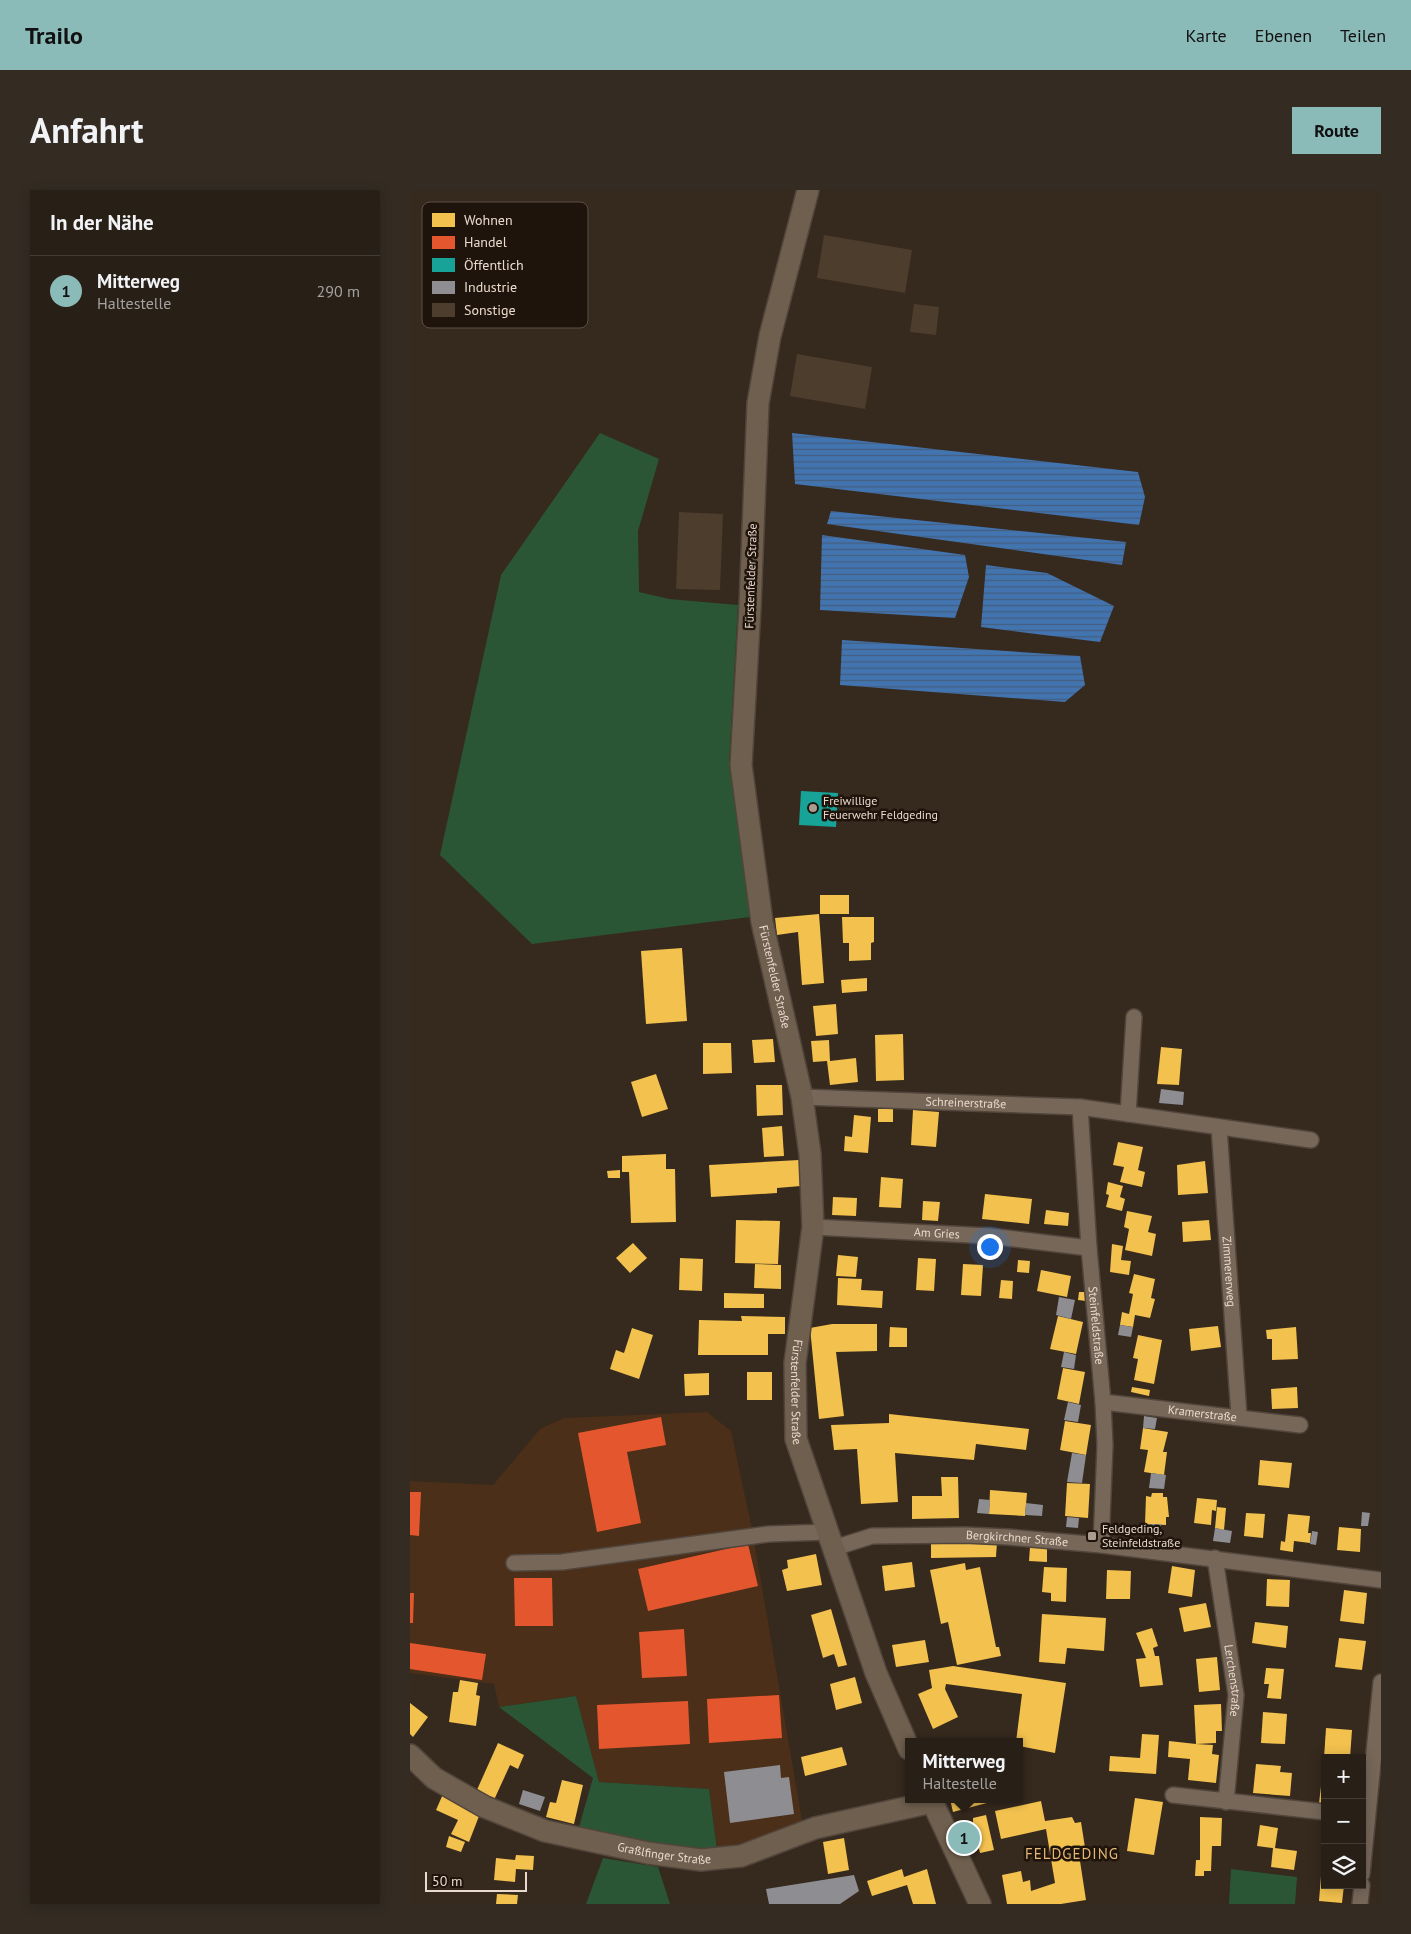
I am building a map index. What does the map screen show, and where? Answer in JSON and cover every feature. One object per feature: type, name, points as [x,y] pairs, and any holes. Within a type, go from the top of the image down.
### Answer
[{"type":"street","name":"Fürstenfelder Straße","points":[[808,190],[770,336],[758,403],[750,607],[741,765],[762,922],[802,1097],[810,1154],[813,1227],[795,1363],[796,1439],[876,1673],[905,1740]]},
{"type":"street","points":[[1128,1114],[1134,1017]]},
{"type":"street","name":"Schreinerstraße","points":[[802,1097],[1080,1107],[1311,1140]]},
{"type":"street","name":"Steinfeldstraße","points":[[1080,1107],[1089,1248],[1104,1402],[1105,1445],[1102,1545]]},
{"type":"street","name":"Zimmererweg","points":[[1219,1127],[1239,1416]]},
{"type":"street","name":"Am Gries","points":[[813,1227],[990,1236],[1089,1248]]},
{"type":"street","name":"Kramerstraße","points":[[1104,1402],[1239,1416],[1300,1425]]},
{"type":"street","name":"Bergkirchner Straße","points":[[514,1562],[562,1562],[769,1534],[831,1540],[872,1536],[965,1535],[1102,1545],[1381,1580]]},
{"type":"street","name":"Lerchenstraße","points":[[1214,1558],[1236,1695],[1226,1802]]},
{"type":"street","points":[[1366,1846],[1381,1682]]},
{"type":"street","name":"Graßlfinger Straße","points":[[410,1755],[434,1778],[485,1807],[545,1831],[648,1853],[701,1860],[741,1856],[815,1828],[923,1803]]},
{"type":"street","points":[[1173,1795],[1321,1812]]},
{"type":"street","points":[[933,1803],[980,1904]]},
{"type":"street","points":[[1360,1904],[1362,1889]]},
{"type":"shaded area","points":[[707,1412],[731,1431],[752,1529],[803,1826],[717,1850],[709,1789],[599,1782],[576,1696],[499,1707],[494,1684],[410,1673],[410,1481],[493,1485],[540,1429],[564,1418]]},
{"type":"green space","points":[[600,433],[659,459],[638,531],[639,592],[669,599],[738,605],[729,763],[750,917],[532,944],[440,855],[501,575]]},
{"type":"green space","points":[[576,1696],[599,1782],[709,1789],[717,1850],[696,1851],[577,1834],[593,1778],[499,1707]]},
{"type":"green space","points":[[603,1858],[658,1867],[670,1904],[586,1904]]},
{"type":"green space","points":[[1231,1869],[1297,1877],[1295,1904],[1229,1904]]},
{"type":"water","points":[[792,433],[1138,472],[1145,497],[1139,525],[795,484]]},
{"type":"water","points":[[831,511],[1126,542],[1122,565],[827,524]]},
{"type":"water","points":[[822,535],[965,555],[969,577],[955,618],[820,610]]},
{"type":"water","points":[[986,565],[1047,573],[1114,606],[1100,642],[981,627]]},
{"type":"water","points":[[842,640],[1080,656],[1085,685],[1065,702],[840,685]]},
{"type":"building: Wohnen","points":[[820,895],[849,895],[849,914],[820,914]]},
{"type":"building: Wohnen","points":[[819,914],[824,983],[802,985],[798,932],[777,935],[775,918]]},
{"type":"building: Wohnen","points":[[842,917],[874,917],[874,942],[871,943],[871,960],[849,961],[849,943],[843,943]]},
{"type":"building: Wohnen","points":[[682,948],[687,1021],[646,1024],[641,951]]},
{"type":"building: Wohnen","points":[[867,978],[867,991],[842,993],[841,980]]},
{"type":"building: Wohnen","points":[[836,1004],[838,1034],[816,1036],[813,1006]]},
{"type":"building: Wohnen","points":[[903,1034],[904,1080],[876,1081],[875,1035]]},
{"type":"building: Wohnen","points":[[773,1039],[775,1062],[754,1063],[752,1040]]},
{"type":"building: Wohnen","points":[[829,1040],[830,1061],[856,1058],[858,1082],[830,1085],[827,1061],[813,1062],[811,1041]]},
{"type":"building: Wohnen","points":[[703,1043],[731,1043],[732,1073],[703,1074]]},
{"type":"building: Wohnen","points":[[1161,1047],[1182,1049],[1179,1085],[1157,1084]]},
{"type":"building: Wohnen","points":[[656,1074],[668,1109],[642,1117],[631,1082]]},
{"type":"building: Wohnen","points":[[756,1085],[782,1085],[783,1115],[757,1116]]},
{"type":"building: Wohnen","points":[[878,1109],[893,1109],[893,1122],[878,1122]]},
{"type":"building: Wohnen","points":[[913,1110],[939,1112],[936,1147],[911,1145]]},
{"type":"building: Wohnen","points":[[854,1115],[871,1117],[868,1153],[844,1151],[845,1136],[852,1137]]},
{"type":"building: Wohnen","points":[[782,1126],[784,1156],[764,1157],[762,1128]]},
{"type":"building: Wohnen","points":[[1118,1142],[1143,1147],[1138,1170],[1145,1172],[1142,1187],[1120,1182],[1124,1167],[1113,1165]]},
{"type":"building: Wohnen","points":[[666,1154],[666,1169],[675,1169],[676,1222],[631,1223],[629,1172],[622,1172],[622,1156]]},
{"type":"building: Wohnen","points":[[799,1160],[801,1186],[777,1188],[777,1193],[711,1197],[709,1165]]},
{"type":"building: Wohnen","points":[[1205,1161],[1208,1193],[1178,1195],[1177,1165]]},
{"type":"building: Wohnen","points":[[620,1170],[620,1178],[608,1178],[607,1171]]},
{"type":"building: Wohnen","points":[[881,1177],[903,1179],[901,1208],[879,1207]]},
{"type":"building: Wohnen","points":[[1108,1182],[1123,1186],[1120,1197],[1125,1199],[1122,1211],[1106,1207],[1109,1195],[1106,1194]]},
{"type":"building: Wohnen","points":[[985,1194],[1032,1199],[1029,1224],[982,1219]]},
{"type":"building: Wohnen","points":[[833,1197],[857,1198],[856,1216],[832,1215]]},
{"type":"building: Wohnen","points":[[923,1201],[940,1202],[938,1221],[922,1220]]},
{"type":"building: Wohnen","points":[[1046,1210],[1069,1213],[1068,1226],[1044,1224]]},
{"type":"building: Wohnen","points":[[1127,1211],[1152,1216],[1148,1232],[1156,1234],[1152,1256],[1125,1250],[1129,1229],[1124,1227]]},
{"type":"building: Wohnen","points":[[736,1220],[780,1221],[778,1264],[735,1263]]},
{"type":"building: Wohnen","points":[[1209,1220],[1211,1240],[1183,1242],[1182,1222]]},
{"type":"building: Wohnen","points":[[633,1243],[647,1258],[630,1273],[616,1258]]},
{"type":"building: Wohnen","points":[[1112,1244],[1123,1246],[1121,1260],[1131,1261],[1129,1275],[1110,1272]]},
{"type":"building: Wohnen","points":[[838,1255],[858,1257],[856,1277],[836,1276]]},
{"type":"building: Wohnen","points":[[680,1258],[703,1259],[702,1291],[679,1290]]},
{"type":"building: Wohnen","points":[[918,1258],[936,1259],[934,1291],[916,1290]]},
{"type":"building: Wohnen","points":[[1018,1260],[1030,1261],[1029,1273],[1017,1272]]},
{"type":"building: Wohnen","points":[[755,1264],[781,1265],[781,1289],[754,1288]]},
{"type":"building: Wohnen","points":[[963,1264],[983,1265],[981,1296],[961,1295]]},
{"type":"building: Wohnen","points":[[1041,1270],[1071,1276],[1067,1297],[1037,1291]]},
{"type":"building: Wohnen","points":[[1134,1274],[1155,1279],[1151,1298],[1155,1299],[1150,1318],[1135,1315],[1133,1327],[1120,1325],[1122,1312],[1129,1314],[1133,1294],[1129,1293]]},
{"type":"building: Wohnen","points":[[838,1278],[862,1279],[861,1290],[883,1291],[882,1308],[837,1305]]},
{"type":"building: Wohnen","points":[[1001,1280],[1013,1281],[1012,1299],[999,1298]]},
{"type":"building: Wohnen","points":[[1079,1292],[1087,1292],[1086,1301],[1078,1300]]},
{"type":"building: Wohnen","points":[[724,1293],[764,1294],[764,1308],[724,1308]]},
{"type":"building: Wohnen","points":[[741,1316],[785,1317],[785,1334],[768,1334],[768,1355],[698,1355],[699,1320],[742,1321]]},
{"type":"building: Wohnen","points":[[1058,1316],[1083,1322],[1076,1354],[1050,1349]]},
{"type":"building: Wohnen","points":[[832,1324],[877,1324],[877,1351],[836,1352],[844,1416],[819,1419],[810,1328]]},
{"type":"building: Wohnen","points":[[1218,1326],[1221,1347],[1191,1351],[1189,1329]]},
{"type":"building: Wohnen","points":[[890,1327],[907,1328],[907,1347],[889,1347]]},
{"type":"building: Wohnen","points":[[1296,1327],[1298,1359],[1272,1360],[1272,1339],[1267,1339],[1266,1330]]},
{"type":"building: Wohnen","points":[[632,1328],[653,1335],[639,1379],[610,1369],[616,1350],[624,1353]]},
{"type":"building: Wohnen","points":[[1138,1335],[1162,1340],[1154,1384],[1134,1380],[1138,1359],[1133,1358]]},
{"type":"building: Wohnen","points":[[1063,1368],[1085,1372],[1079,1404],[1057,1399]]},
{"type":"building: Wohnen","points":[[747,1372],[772,1372],[772,1400],[747,1400]]},
{"type":"building: Wohnen","points":[[709,1373],[709,1395],[685,1396],[684,1374]]},
{"type":"building: Wohnen","points":[[1132,1387],[1150,1390],[1149,1396],[1131,1392]]},
{"type":"building: Wohnen","points":[[1297,1387],[1298,1408],[1272,1409],[1271,1389]]},
{"type":"building: Wohnen","points":[[889,1414],[1029,1429],[1026,1450],[976,1444],[974,1460],[895,1453],[898,1502],[861,1504],[857,1449],[834,1450],[831,1425],[889,1423]]},
{"type":"building: Wohnen","points":[[1065,1421],[1091,1425],[1086,1455],[1060,1450]]},
{"type":"building: Wohnen","points":[[1143,1428],[1168,1432],[1163,1452],[1167,1452],[1164,1475],[1144,1472],[1148,1450],[1140,1449]]},
{"type":"building: Wohnen","points":[[1260,1460],[1292,1463],[1289,1488],[1258,1485]]},
{"type":"building: Wohnen","points":[[941,1477],[958,1477],[959,1518],[912,1519],[912,1496],[942,1496]]},
{"type":"building: Wohnen","points":[[1067,1483],[1090,1484],[1088,1518],[1065,1516]]},
{"type":"building: Wohnen","points":[[990,1490],[1027,1493],[1025,1516],[989,1514]]},
{"type":"building: Wohnen","points":[[1152,1493],[1163,1493],[1163,1497],[1167,1497],[1169,1517],[1166,1517],[1166,1525],[1145,1524],[1146,1496],[1151,1497]]},
{"type":"building: Wohnen","points":[[1197,1498],[1217,1500],[1216,1511],[1212,1510],[1211,1525],[1194,1523]]},
{"type":"building: Wohnen","points":[[1217,1507],[1226,1508],[1224,1530],[1215,1528]]},
{"type":"building: Wohnen","points":[[1246,1513],[1265,1514],[1263,1538],[1244,1536]]},
{"type":"building: Wohnen","points":[[1288,1514],[1310,1516],[1308,1533],[1311,1533],[1310,1543],[1294,1541],[1293,1552],[1280,1550],[1281,1541],[1285,1542]]},
{"type":"building: Wohnen","points":[[1339,1527],[1361,1529],[1360,1552],[1337,1550]]},
{"type":"building: Wohnen","points":[[931,1541],[997,1542],[996,1557],[931,1558]]},
{"type":"building: Wohnen","points":[[1030,1547],[1047,1548],[1047,1562],[1029,1561]]},
{"type":"building: Wohnen","points":[[816,1554],[822,1585],[787,1591],[782,1570],[788,1568],[787,1560]]},
{"type":"building: Wohnen","points":[[912,1562],[915,1587],[885,1591],[882,1566]]},
{"type":"building: Wohnen","points":[[965,1563],[966,1570],[980,1567],[996,1647],[999,1647],[1001,1656],[957,1665],[948,1622],[941,1624],[930,1570]]},
{"type":"building: Wohnen","points":[[1172,1566],[1195,1570],[1192,1597],[1168,1593]]},
{"type":"building: Wohnen","points":[[1044,1567],[1067,1568],[1066,1602],[1051,1601],[1051,1593],[1042,1592]]},
{"type":"building: Wohnen","points":[[1107,1570],[1131,1571],[1130,1599],[1106,1599]]},
{"type":"building: Wohnen","points":[[1267,1579],[1290,1580],[1289,1607],[1266,1606]]},
{"type":"building: Wohnen","points":[[1344,1590],[1367,1593],[1364,1624],[1340,1621]]},
{"type":"building: Wohnen","points":[[1206,1603],[1211,1627],[1184,1632],[1179,1608]]},
{"type":"building: Wohnen","points":[[831,1609],[847,1665],[838,1667],[834,1654],[823,1658],[811,1615]]},
{"type":"building: Wohnen","points":[[1042,1614],[1106,1618],[1104,1651],[1067,1648],[1065,1664],[1039,1662]]},
{"type":"building: Wohnen","points":[[1255,1622],[1288,1626],[1286,1648],[1252,1643]]},
{"type":"building: Wohnen","points":[[1152,1628],[1158,1646],[1153,1648],[1155,1656],[1159,1656],[1163,1685],[1140,1687],[1136,1659],[1146,1658],[1136,1633]]},
{"type":"building: Wohnen","points":[[1339,1638],[1366,1641],[1362,1670],[1335,1667]]},
{"type":"building: Wohnen","points":[[925,1640],[929,1662],[896,1667],[892,1645]]},
{"type":"building: Wohnen","points":[[1217,1657],[1220,1690],[1199,1692],[1196,1659]]},
{"type":"building: Wohnen","points":[[953,1666],[1066,1683],[1055,1753],[1023,1747],[1023,1738],[1016,1738],[1022,1694],[946,1684],[945,1689],[958,1717],[933,1729],[918,1694],[932,1688],[929,1670]]},
{"type":"building: Wohnen","points":[[1266,1668],[1284,1669],[1281,1699],[1267,1698],[1269,1684],[1264,1684]]},
{"type":"building: Wohnen","points":[[855,1677],[862,1703],[836,1710],[830,1684]]},
{"type":"building: Wohnen","points":[[460,1680],[478,1683],[476,1695],[480,1696],[476,1726],[449,1722],[453,1692],[458,1692]]},
{"type":"building: Wohnen","points":[[410,1703],[428,1717],[413,1737],[410,1734]]},
{"type":"building: Wohnen","points":[[1221,1704],[1222,1731],[1216,1731],[1216,1743],[1196,1744],[1194,1705]]},
{"type":"building: Wohnen","points":[[1263,1712],[1287,1714],[1285,1744],[1261,1743]]},
{"type":"building: Wohnen","points":[[1326,1728],[1352,1730],[1350,1754],[1324,1754]]},
{"type":"building: Wohnen","points":[[1142,1734],[1159,1735],[1156,1774],[1109,1771],[1110,1756],[1140,1758]]},
{"type":"building: Wohnen","points":[[1169,1741],[1213,1745],[1212,1754],[1219,1755],[1216,1783],[1188,1780],[1190,1759],[1168,1757]]},
{"type":"building: Wohnen","points":[[498,1743],[524,1755],[518,1769],[510,1765],[494,1800],[476,1792]]},
{"type":"building: Wohnen","points":[[842,1747],[847,1765],[805,1776],[801,1757]]},
{"type":"building: Wohnen","points":[[1256,1764],[1281,1766],[1280,1772],[1292,1773],[1290,1796],[1253,1793]]},
{"type":"building: Wohnen","points":[[562,1780],[583,1785],[574,1824],[546,1817],[550,1802],[556,1803]]},
{"type":"building: Wohnen","points":[[1321,1786],[1321,1803],[1319,1803]]},
{"type":"building: Wohnen","points":[[443,1794],[481,1811],[469,1842],[451,1834],[458,1820],[436,1810]]},
{"type":"building: Wohnen","points":[[1135,1798],[1163,1802],[1154,1855],[1127,1851]]},
{"type":"building: Wohnen","points":[[1041,1801],[1045,1821],[1072,1817],[1075,1823],[1081,1822],[1087,1860],[1080,1861],[1086,1900],[1061,1904],[1007,1904],[1002,1875],[1021,1871],[1023,1882],[1030,1880],[1031,1891],[1055,1883],[1046,1829],[1001,1839],[995,1811]]},
{"type":"building: Wohnen","points":[[951,1803],[987,1803],[953,1812]]},
{"type":"building: Wohnen","points":[[986,1815],[994,1850],[980,1853],[977,1840],[968,1843],[961,1828],[973,1822],[973,1818]]},
{"type":"building: Wohnen","points":[[1200,1817],[1222,1818],[1221,1846],[1212,1846],[1211,1871],[1204,1871],[1204,1876],[1195,1876],[1196,1860],[1200,1860]]},
{"type":"building: Wohnen","points":[[1260,1825],[1278,1828],[1275,1848],[1297,1851],[1294,1870],[1271,1867],[1273,1848],[1257,1846]]},
{"type":"building: Wohnen","points":[[449,1836],[465,1842],[461,1852],[446,1847]]},
{"type":"building: Wohnen","points":[[844,1838],[849,1870],[828,1874],[823,1842]]},
{"type":"building: Wohnen","points":[[516,1855],[534,1856],[533,1870],[516,1869],[515,1882],[494,1880],[496,1858],[515,1860]]},
{"type":"building: Wohnen","points":[[902,1869],[904,1877],[927,1869],[936,1904],[913,1904],[907,1885],[872,1896],[867,1881]]},
{"type":"building: Wohnen","points":[[1321,1876],[1321,1889],[1344,1889],[1342,1903],[1319,1901]]},
{"type":"building: Wohnen","points":[[497,1894],[518,1895],[517,1904],[496,1904]]},
{"type":"building: Handel","points":[[661,1417],[666,1445],[627,1452],[641,1523],[597,1532],[578,1433]]},
{"type":"building: Handel","points":[[410,1492],[421,1492],[419,1536],[410,1535]]},
{"type":"building: Handel","points":[[748,1544],[758,1586],[648,1611],[638,1569]]},
{"type":"building: Handel","points":[[514,1578],[552,1578],[553,1626],[515,1626]]},
{"type":"building: Handel","points":[[410,1593],[414,1593],[413,1623],[410,1623]]},
{"type":"building: Handel","points":[[684,1629],[687,1676],[642,1678],[639,1632]]},
{"type":"building: Handel","points":[[410,1643],[486,1654],[482,1680],[410,1669]]},
{"type":"building: Handel","points":[[779,1695],[782,1738],[709,1743],[707,1699]]},
{"type":"building: Handel","points":[[688,1701],[690,1744],[599,1749],[597,1705]]},
{"type":"building: Öffentlich","points":[[801,791],[838,793],[836,827],[799,825]]},
{"type":"building: Industrie","points":[[1161,1089],[1184,1092],[1183,1105],[1159,1103]]},
{"type":"building: Industrie","points":[[1059,1297],[1075,1300],[1071,1319],[1056,1315]]},
{"type":"building: Industrie","points":[[1120,1325],[1133,1327],[1131,1337],[1118,1335]]},
{"type":"building: Industrie","points":[[1064,1352],[1076,1355],[1074,1369],[1061,1367]]},
{"type":"building: Industrie","points":[[1068,1402],[1081,1405],[1078,1422],[1064,1420]]},
{"type":"building: Industrie","points":[[1144,1416],[1157,1418],[1155,1429],[1143,1428]]},
{"type":"building: Industrie","points":[[1072,1453],[1086,1455],[1082,1483],[1067,1482]]},
{"type":"building: Industrie","points":[[1151,1473],[1166,1475],[1164,1489],[1149,1488]]},
{"type":"building: Industrie","points":[[979,1499],[990,1500],[989,1514],[977,1513]]},
{"type":"building: Industrie","points":[[1026,1503],[1043,1505],[1042,1516],[1025,1515]]},
{"type":"building: Industrie","points":[[1362,1512],[1370,1513],[1368,1526],[1361,1526]]},
{"type":"building: Industrie","points":[[1067,1517],[1079,1518],[1078,1528],[1066,1527]]},
{"type":"building: Industrie","points":[[1145,1524],[1161,1524],[1160,1534],[1144,1534]]},
{"type":"building: Industrie","points":[[1215,1528],[1232,1531],[1230,1543],[1213,1541]]},
{"type":"building: Industrie","points":[[1312,1531],[1318,1532],[1316,1545],[1310,1544]]},
{"type":"building: Industrie","points":[[780,1765],[781,1778],[789,1777],[794,1814],[730,1823],[724,1772]]},
{"type":"building: Industrie","points":[[523,1790],[545,1797],[540,1811],[519,1804]]},
{"type":"building: Industrie","points":[[854,1875],[859,1891],[840,1904],[769,1904],[766,1889]]},
{"type":"building: Sonstige","points":[[824,235],[912,250],[905,293],[817,278]]},
{"type":"building: Sonstige","points":[[914,304],[939,307],[936,335],[910,332]]},
{"type":"building: Sonstige","points":[[797,354],[872,367],[865,409],[790,396]]},
{"type":"building: Sonstige","points":[[679,512],[723,514],[720,590],[676,589]]},
{"type":"place","name":"Freiwillige Feuerwehr Feldgeding","points":[[813,808]]},
{"type":"place","name":"Feldgeding, Steinfeldstraße","points":[[1092,1536]]},
{"type":"place","name":"Mitterweg","points":[[964,1838]]},
{"type":"district","name":"FELDGEDING","points":[[1072,1854]]}]
